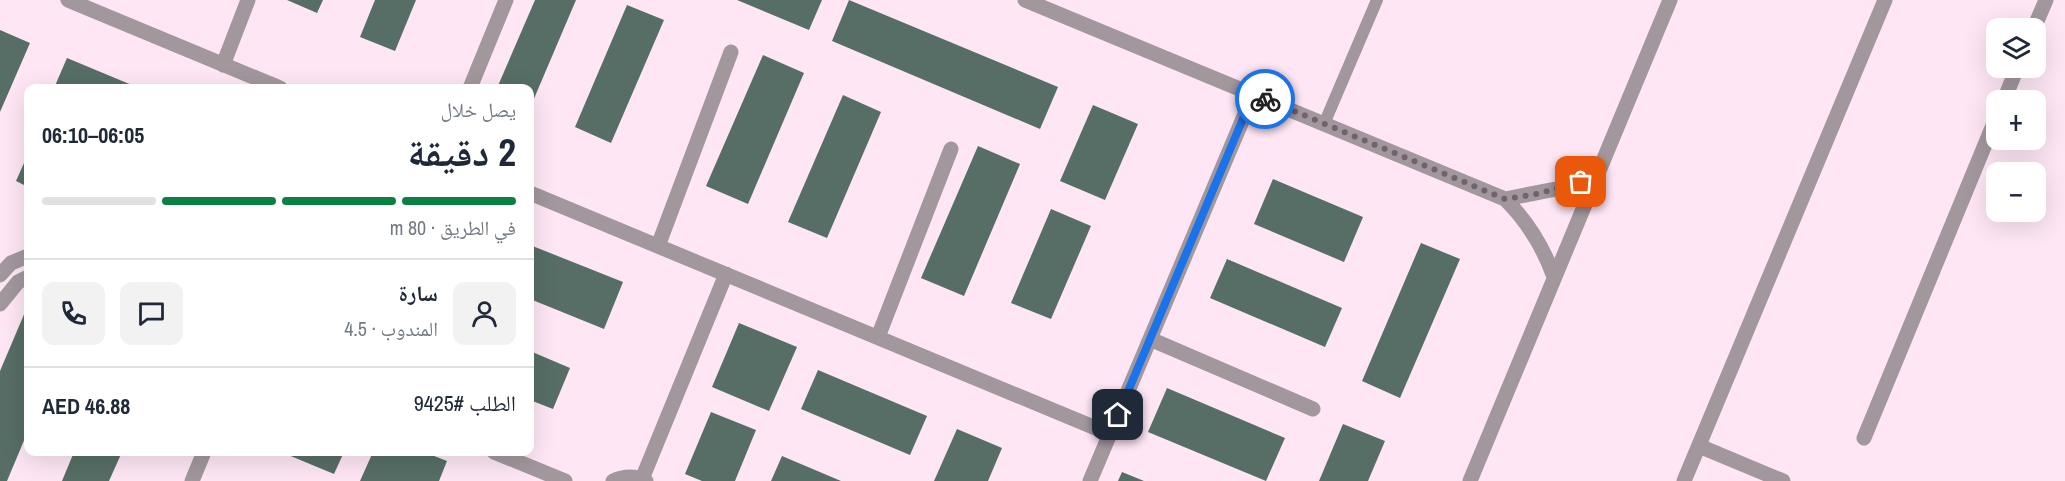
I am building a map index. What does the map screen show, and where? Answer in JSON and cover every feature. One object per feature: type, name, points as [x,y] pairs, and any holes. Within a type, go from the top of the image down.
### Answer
[{"type":"street","points":[[68,0],[270,84]]},
{"type":"street","points":[[223,64],[248,0]]},
{"type":"street","points":[[472,84],[506,0]]},
{"type":"street","points":[[1025,0],[1505,199],[1535,235],[1547,255],[1554,277]]},
{"type":"street","points":[[1470,481],[1670,0]]},
{"type":"street","points":[[1684,481],[1885,0]]},
{"type":"street","points":[[2038,18],[2046,0]]},
{"type":"street","points":[[658,246],[731,52]]},
{"type":"street","points":[[1090,481],[1253,95]]},
{"type":"street","points":[[1864,438],[1986,142]]},
{"type":"street","points":[[878,337],[951,149]]},
{"type":"street","points":[[1505,199],[1556,189],[1596,177]]},
{"type":"street","points":[[534,195],[1110,434]]},
{"type":"street","points":[[0,275],[11,263],[24,258]]},
{"type":"street","points":[[612,481],[632,476],[644,480],[726,274]]},
{"type":"street","points":[[0,304],[18,282],[24,279]]},
{"type":"street","points":[[1150,339],[1313,409]]},
{"type":"street","points":[[1699,446],[1783,481]]},
{"type":"street","points":[[192,481],[202,456]]},
{"type":"street","points":[[504,456],[565,481]]},
{"type":"lane","points":[[1324,124],[1377,0]]},
{"type":"building","points":[[287,0],[323,0],[317,13]]},
{"type":"building","points":[[375,0],[416,0],[395,51],[360,37]]},
{"type":"building","points":[[535,0],[576,0],[534,99],[534,84],[499,84]]},
{"type":"building","points":[[737,0],[822,0],[809,30]]},
{"type":"building","points":[[849,0],[1058,87],[1040,129],[832,41]]},
{"type":"building","points":[[627,5],[664,20],[611,143],[575,127]]},
{"type":"building","points":[[0,30],[30,43],[0,112]]},
{"type":"building","points":[[763,55],[804,73],[748,204],[706,186]]},
{"type":"building","points":[[67,58],[129,84],[56,84]]},
{"type":"building","points":[[843,95],[881,112],[827,238],[788,222]]},
{"type":"building","points":[[1093,105],[1138,124],[1105,200],[1060,181]]},
{"type":"building","points":[[978,146],[1020,164],[964,296],[921,278]]},
{"type":"building","points":[[24,163],[24,185],[16,181]]},
{"type":"building","points":[[1273,179],[1363,217],[1344,262],[1254,224]]},
{"type":"building","points":[[1051,209],[1091,226],[1051,319],[1011,303]]},
{"type":"building","points":[[1421,243],[1460,259],[1400,398],[1362,381]]},
{"type":"building","points":[[534,247],[623,282],[604,329],[534,301]]},
{"type":"building","points":[[1227,259],[1342,308],[1325,347],[1210,298]]},
{"type":"building","points":[[24,314],[24,441],[7,481],[0,481],[0,371]]},
{"type":"building","points":[[739,323],[797,347],[769,411],[712,387]]},
{"type":"building","points":[[534,353],[570,368],[553,409],[534,402]]},
{"type":"building","points":[[818,370],[927,416],[910,455],[801,409]]},
{"type":"building","points":[[1167,388],[1285,438],[1266,481],[1148,432]]},
{"type":"building","points":[[711,412],[756,430],[735,481],[702,481],[685,474]]},
{"type":"building","points":[[1343,424],[1385,441],[1368,481],[1319,481]]},
{"type":"building","points":[[957,429],[1002,448],[988,481],[934,481]]},
{"type":"building","points":[[72,456],[120,456],[109,481],[62,481]]},
{"type":"building","points":[[291,456],[342,456],[334,474]]},
{"type":"building","points":[[371,456],[434,456],[447,461],[439,481],[360,481]]},
{"type":"building","points":[[782,456],[841,481],[771,481]]},
{"type":"building","points":[[1122,472],[1144,481],[1118,481]]},
{"type":"way so far","points":[[1265,99],[1505,199],[1536,194],[1581,182]]},
{"type":"route","points":[[1118,415],[1253,95],[1265,99]]}]
